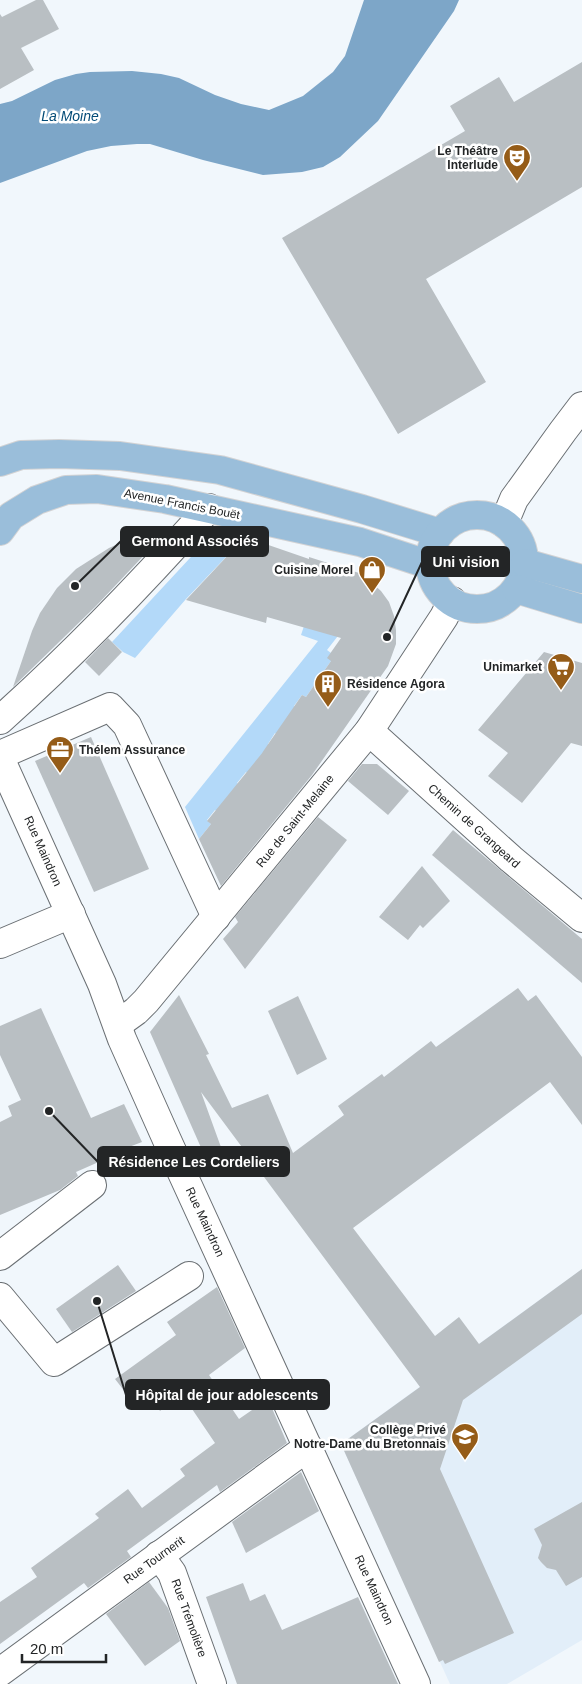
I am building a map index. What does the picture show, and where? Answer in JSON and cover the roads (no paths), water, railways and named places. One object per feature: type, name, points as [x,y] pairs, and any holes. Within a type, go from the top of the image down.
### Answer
[{"type":"main road","points":[[0,462],[21,456],[59,454],[120,456],[220,470],[362,509],[440,533]]},
{"type":"main road","name":"Avenue Francis Bouët","points":[[0,530],[11,516],[37,500],[66,490],[97,489],[165,499],[360,542],[430,565]]},
{"type":"main road","points":[[477,514],[504,522],[516,534],[522,547],[525,563],[516,589],[506,599],[494,606],[480,609],[465,607],[452,601],[441,592],[434,579],[430,565],[434,543],[440,533],[450,523],[463,517],[477,514]]},
{"type":"main road","points":[[525,563],[582,579]]},
{"type":"main road","points":[[516,589],[582,609]]},
{"type":"street","points":[[504,522],[514,499],[582,406]]},
{"type":"street","points":[[0,720],[41,683],[171,552],[209,508]]},
{"type":"street","name":"Rue de Saint-Melaine","points":[[118,1024],[146,1001],[368,731],[444,617],[452,601]]},
{"type":"street","points":[[0,756],[110,707],[127,725],[216,917]]},
{"type":"street","name":"Chemin de Grangeard","points":[[368,731],[511,859],[582,918]]},
{"type":"street","name":"Rue Maindron","points":[[0,756],[102,984],[118,1024],[122,1040],[416,1684]]},
{"type":"street","points":[[0,944],[71,914]]},
{"type":"street","points":[[0,1256],[92,1186]]},
{"type":"street","points":[[0,1297],[54,1362],[189,1276]]},
{"type":"street","name":"Rue Tournerit","points":[[0,1672],[308,1447]]},
{"type":"street","name":"Rue Trémolière","points":[[159,1555],[172,1573],[212,1684]]},
{"type":"water","name":"La Moine","points":[[364,0],[459,0],[454,11],[378,121],[340,157],[323,167],[302,172],[263,175],[150,144],[137,144],[111,146],[87,151],[0,183],[0,104],[12,101],[55,80],[76,74],[132,71],[179,78],[215,95],[241,104],[269,110],[303,96],[333,72],[345,56]]},
{"type":"place","name":"Le Théâtre Interlude","points":[[517,182]]},
{"type":"place","name":"Germond Associés","points":[[75,586]]},
{"type":"place","name":"Cuisine Morel","points":[[372,594]]},
{"type":"place","name":"Uni vision","points":[[387,637]]},
{"type":"place","name":"Unimarket","points":[[561,691]]},
{"type":"place","name":"Résidence Agora","points":[[328,708]]},
{"type":"place","name":"Thélem Assurance","points":[[60,774]]},
{"type":"place","name":"Résidence Les Cordeliers","points":[[49,1111]]},
{"type":"place","name":"Hôpital de jour adolescents","points":[[97,1301]]},
{"type":"place","name":"Collège Privé Notre-Dame du Bretonnais","points":[[465,1461]]}]
